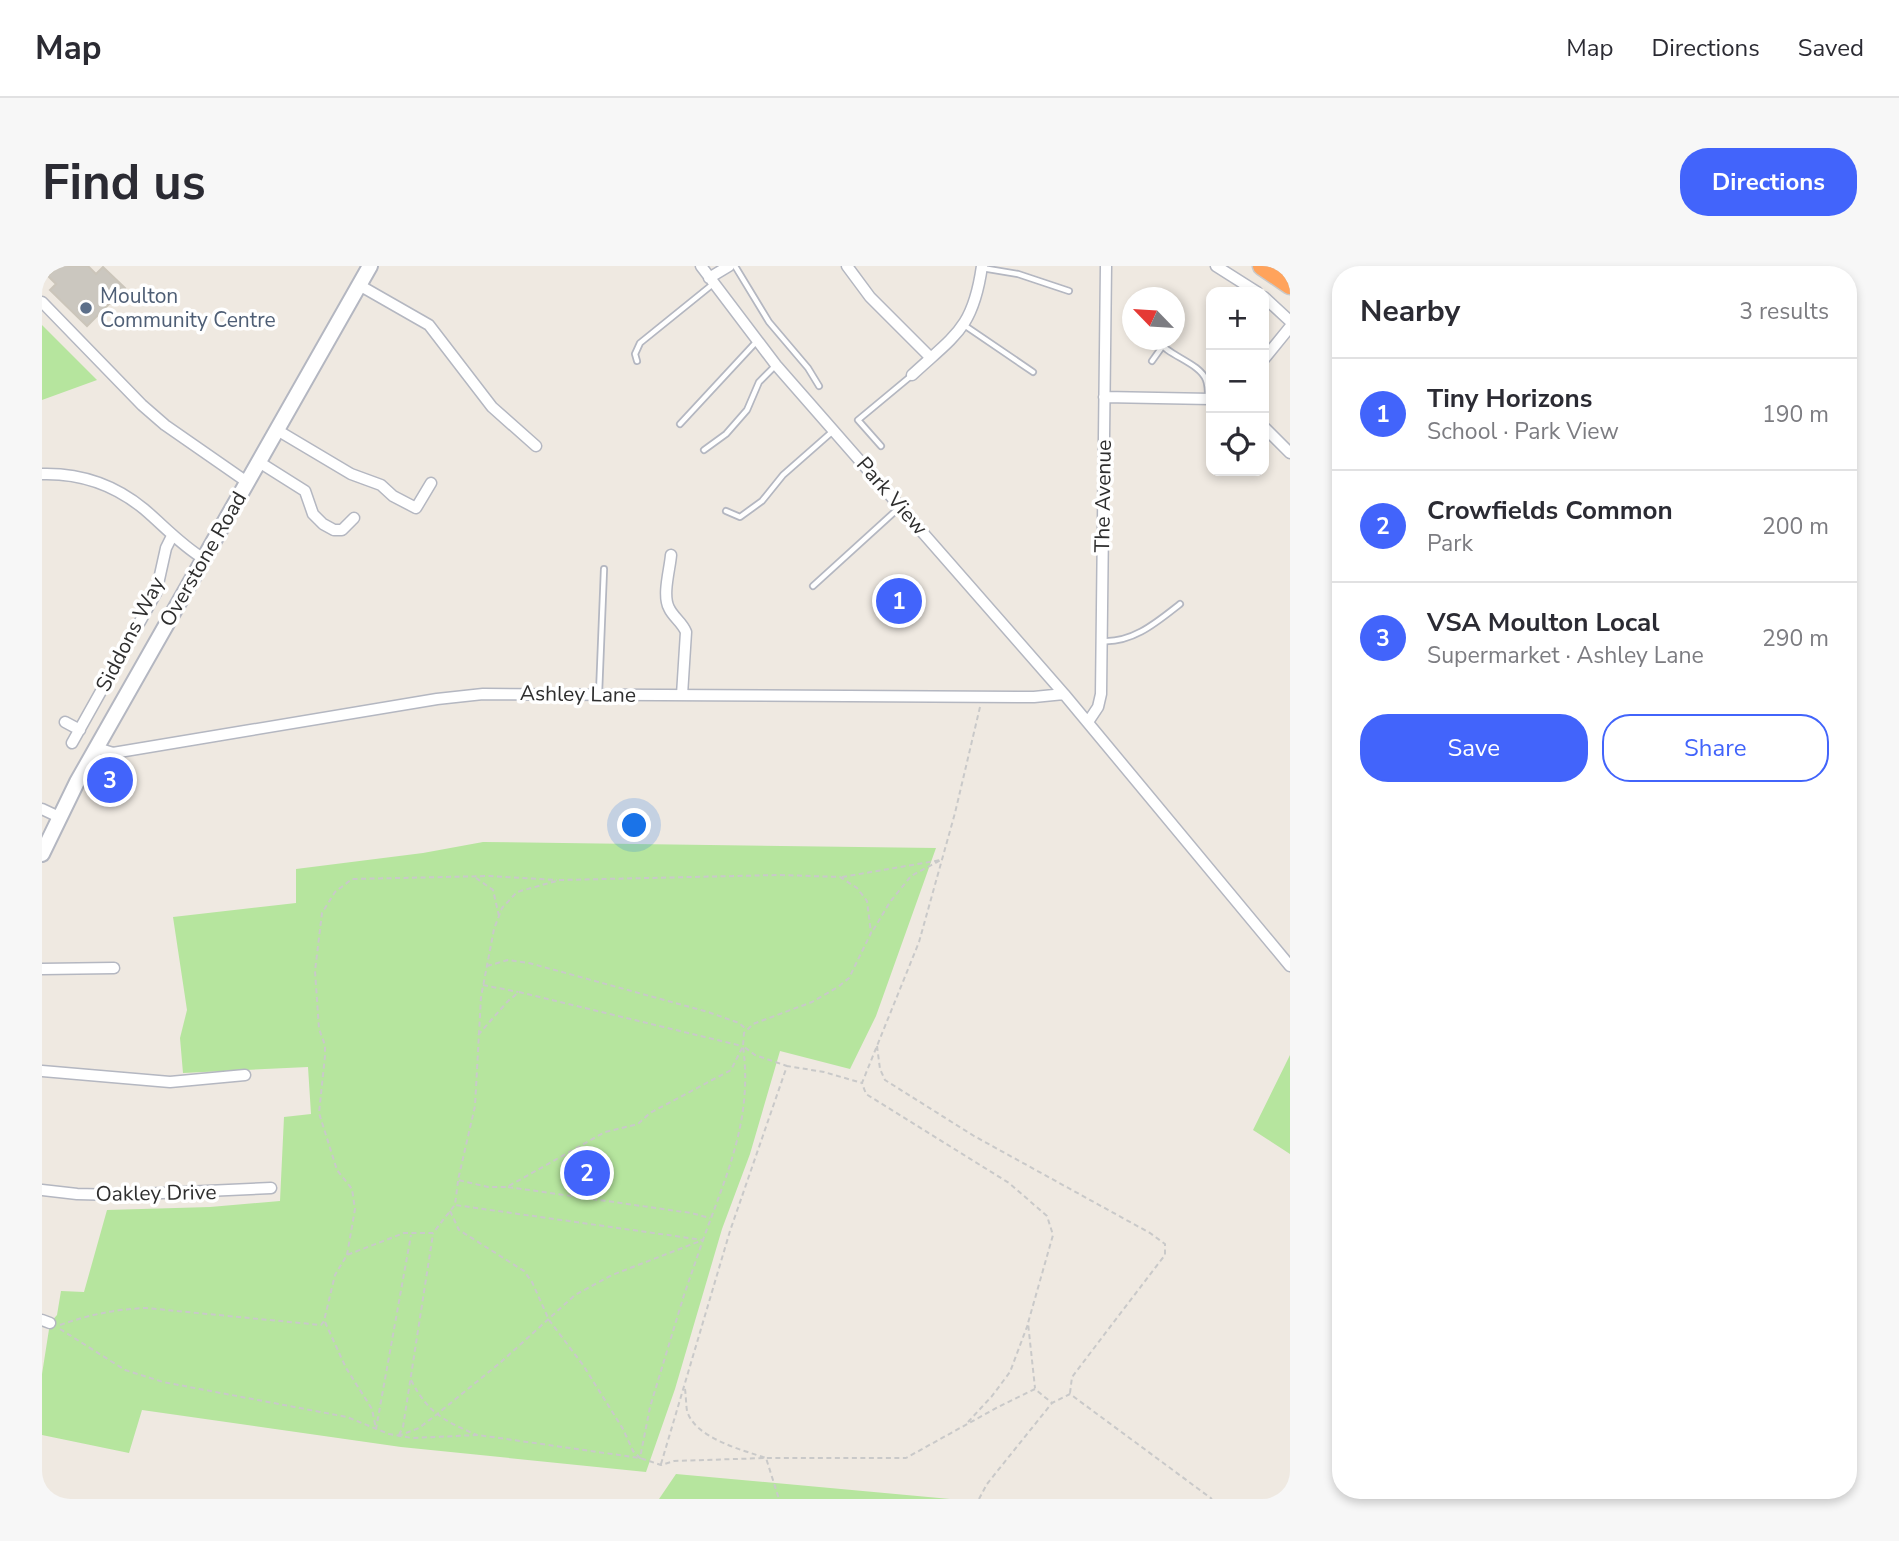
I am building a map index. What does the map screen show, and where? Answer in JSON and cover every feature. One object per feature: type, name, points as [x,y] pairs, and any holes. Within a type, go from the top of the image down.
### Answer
[{"type":"highway","points":[[1262,266],[1290,285]]},
{"type":"street","name":"Overstone Road","points":[[42,854],[97,748],[370,266]]},
{"type":"street","name":"Park View","points":[[701,266],[776,365],[1088,722],[1290,965]]},
{"type":"street","points":[[711,281],[729,266]]},
{"type":"street","points":[[847,266],[870,297],[930,358]]},
{"type":"street","name":"The Avenue","points":[[1088,722],[1098,707],[1101,694],[1106,266]]},
{"type":"street","points":[[1216,266],[1249,287]]},
{"type":"street","points":[[912,375],[953,339],[964,325],[975,301],[982,267]]},
{"type":"street","points":[[359,285],[429,325],[492,407],[537,446]]},
{"type":"street","points":[[42,302],[142,405],[165,425],[247,482]]},
{"type":"street","points":[[1269,302],[1290,321]]},
{"type":"street","points":[[1269,353],[1290,327]]},
{"type":"street","points":[[1104,397],[1206,399]]},
{"type":"street","points":[[277,430],[351,474],[380,485],[393,496],[416,508],[431,483]]},
{"type":"street","points":[[1269,432],[1290,453]]},
{"type":"street","points":[[259,462],[305,491],[313,514],[330,528],[342,530],[354,518]]},
{"type":"street","points":[[42,474],[80,477],[114,489],[142,508],[172,536],[204,559]]},
{"type":"street","name":"Siddons Way","points":[[72,743],[156,593],[162,576],[166,548],[172,536]]},
{"type":"street","points":[[671,555],[668,608],[682,622],[686,632],[682,695]]},
{"type":"street","name":"Ashley Lane","points":[[97,748],[113,753],[463,696],[1034,697],[1064,694]]},
{"type":"street","points":[[65,722],[80,730]]},
{"type":"street","points":[[42,809],[59,817]]},
{"type":"street","points":[[42,969],[114,968]]},
{"type":"street","points":[[42,1071],[170,1082],[245,1075]]},
{"type":"street","name":"Oakley Drive","points":[[42,1190],[118,1195],[271,1188]]},
{"type":"lane","points":[[735,266],[769,321],[808,368],[819,386]]},
{"type":"lane","points":[[982,267],[1018,274],[1069,291]]},
{"type":"lane","points":[[637,360],[635,354],[640,343],[711,281]]},
{"type":"lane","points":[[964,325],[1033,372]]},
{"type":"lane","points":[[680,425],[757,341]]},
{"type":"lane","points":[[1152,361],[1160,350]]},
{"type":"lane","points":[[1167,350],[1202,372],[1206,379]]},
{"type":"lane","points":[[704,450],[726,434],[747,410],[759,382],[776,365]]},
{"type":"lane","points":[[881,446],[858,420],[912,375]]},
{"type":"lane","points":[[726,511],[740,517],[762,501],[783,475],[834,429]]},
{"type":"lane","points":[[813,586],[901,506]]},
{"type":"lane","points":[[598,695],[604,569]]},
{"type":"lane","points":[[1101,641],[1123,639],[1139,633],[1156,624],[1180,604]]},
{"type":"path","points":[[965,1425],[1010,1372],[1028,1323],[1054,1235],[1047,1216],[1009,1183],[866,1094],[862,1083],[919,942],[982,697]]},
{"type":"path","points":[[942,860],[840,877],[779,875],[560,880],[474,877],[352,879],[335,892],[322,913],[315,971],[319,1029],[325,1045],[319,1113],[337,1170],[352,1189],[355,1209],[347,1255],[335,1275],[324,1321],[321,1325],[126,1308],[83,1316],[56,1327],[125,1370],[163,1382],[347,1416],[398,1436],[412,1438],[478,1435],[640,1458],[661,1465],[674,1461],[766,1458],[906,1458],[1035,1389]]},
{"type":"path","points":[[640,1458],[650,1407],[684,1296],[743,1124],[747,1075],[744,1033],[753,1024],[812,1002],[849,978],[890,902],[911,876],[942,860]]},
{"type":"path","points":[[474,877],[492,890],[499,917]]},
{"type":"path","points":[[840,877],[857,888],[867,901],[871,933]]},
{"type":"path","points":[[398,1436],[403,1427],[433,1233],[455,1205],[475,1107],[483,985],[499,917],[502,908],[517,892],[560,880]]},
{"type":"path","points":[[487,966],[508,960],[562,971],[708,1012],[738,1023],[747,1030]]},
{"type":"path","points":[[483,985],[743,1046],[755,1055],[787,1066],[824,1072],[862,1083]]},
{"type":"path","points":[[478,1035],[519,992]]},
{"type":"path","points":[[877,1045],[880,1069],[885,1080],[974,1136],[1150,1233],[1165,1244],[1165,1255],[1072,1377],[1070,1394]]},
{"type":"path","points":[[507,1187],[605,1132],[638,1124],[672,1101],[731,1070],[743,1046]]},
{"type":"path","points":[[661,1465],[730,1231],[787,1066]]},
{"type":"path","points":[[458,1180],[488,1187],[507,1187],[711,1218]]},
{"type":"path","points":[[455,1205],[703,1240]]},
{"type":"path","points":[[450,1211],[459,1230],[524,1271],[532,1282],[549,1320],[583,1365],[623,1429],[633,1451],[640,1458]]},
{"type":"path","points":[[347,1255],[411,1233],[433,1233]]},
{"type":"path","points":[[376,1429],[411,1233]]},
{"type":"path","points":[[398,1436],[419,1428],[436,1415],[575,1295],[612,1275],[703,1240]]},
{"type":"path","points":[[324,1321],[346,1368],[372,1409],[376,1429]]},
{"type":"path","points":[[1028,1323],[1035,1389],[1052,1403]]},
{"type":"path","points":[[411,1379],[421,1399],[436,1415],[478,1435]]},
{"type":"path","points":[[685,1388],[688,1414],[703,1431],[726,1445],[766,1458]]},
{"type":"path","points":[[979,1499],[987,1484],[1052,1403],[1070,1394]]},
{"type":"path","points":[[1070,1394],[1212,1499]]},
{"type":"path","points":[[766,1458],[779,1499]]},
{"type":"green space","points":[[42,325],[97,380],[42,400]]},
{"type":"green space","points":[[483,842],[936,848],[876,1016],[850,1069],[780,1051],[750,1154],[722,1229],[675,1389],[646,1472],[401,1447],[142,1410],[129,1453],[42,1435],[42,1374],[50,1323],[57,1315],[61,1291],[84,1292],[107,1210],[210,1207],[280,1201],[284,1117],[311,1114],[308,1067],[183,1073],[180,1038],[187,1010],[173,917],[296,903],[296,869],[423,853]]},
{"type":"green space","points":[[1290,1055],[1290,1154],[1253,1130]]},
{"type":"green space","points":[[676,1474],[950,1499],[659,1499]]},
{"type":"building","name":"Moulton Community Centre","points":[[58,266],[88,266],[96,274],[103,267],[125,288],[87,326],[50,290],[56,284],[48,276]]},
{"type":"place","name":"Moulton Community Centre","points":[[86,308]]},
{"type":"place","name":"Tiny Horizons","points":[[899,601]]},
{"type":"place","name":"VSA Moulton Local","points":[[110,780]]},
{"type":"place","name":"Crowfields Common","points":[[587,1173]]}]
